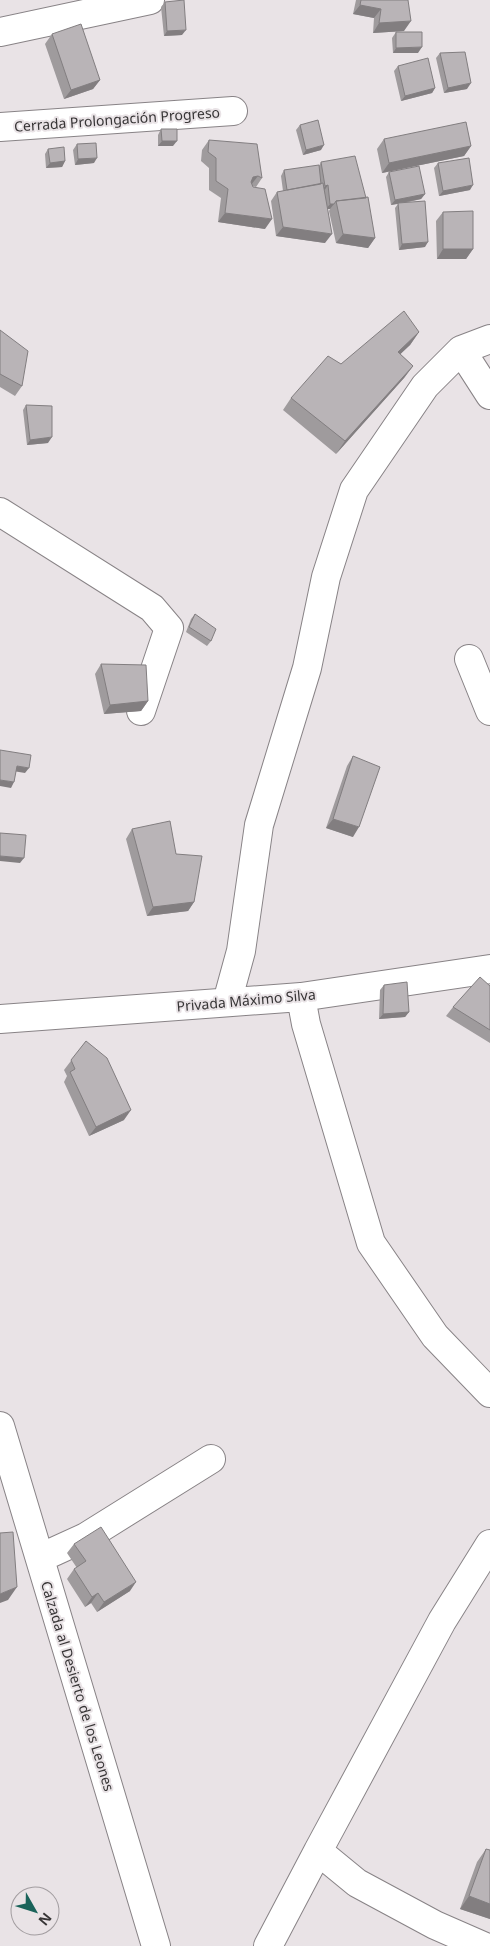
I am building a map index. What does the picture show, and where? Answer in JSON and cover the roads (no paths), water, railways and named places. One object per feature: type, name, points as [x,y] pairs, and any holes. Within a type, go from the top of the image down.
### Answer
[{"type":"street","points":[[0,32],[150,0]]},
{"type":"street","name":"Cerrada Prolongación Progreso","points":[[0,127],[233,111]]},
{"type":"street","points":[[227,1002],[240,951],[259,825],[307,668],[326,577],[354,490],[425,386],[461,350],[490,339]]},
{"type":"street","points":[[461,350],[490,396]]},
{"type":"street","points":[[0,512],[152,608],[169,628],[141,711]]},
{"type":"street","points":[[470,659],[490,711]]},
{"type":"street","name":"Privada Máximo Silva","points":[[0,1018],[301,997],[490,969]]},
{"type":"street","points":[[301,997],[306,1024],[371,1243],[435,1336],[490,1393]]},
{"type":"street","name":"Calzada al Desierto de los Leones","points":[[0,1426],[156,1946]]},
{"type":"street","points":[[40,1558],[86,1538],[211,1459]]},
{"type":"street","points":[[268,1946],[442,1621],[490,1544]]},
{"type":"street","points":[[318,1851],[357,1883],[435,1924],[483,1946]]}]
